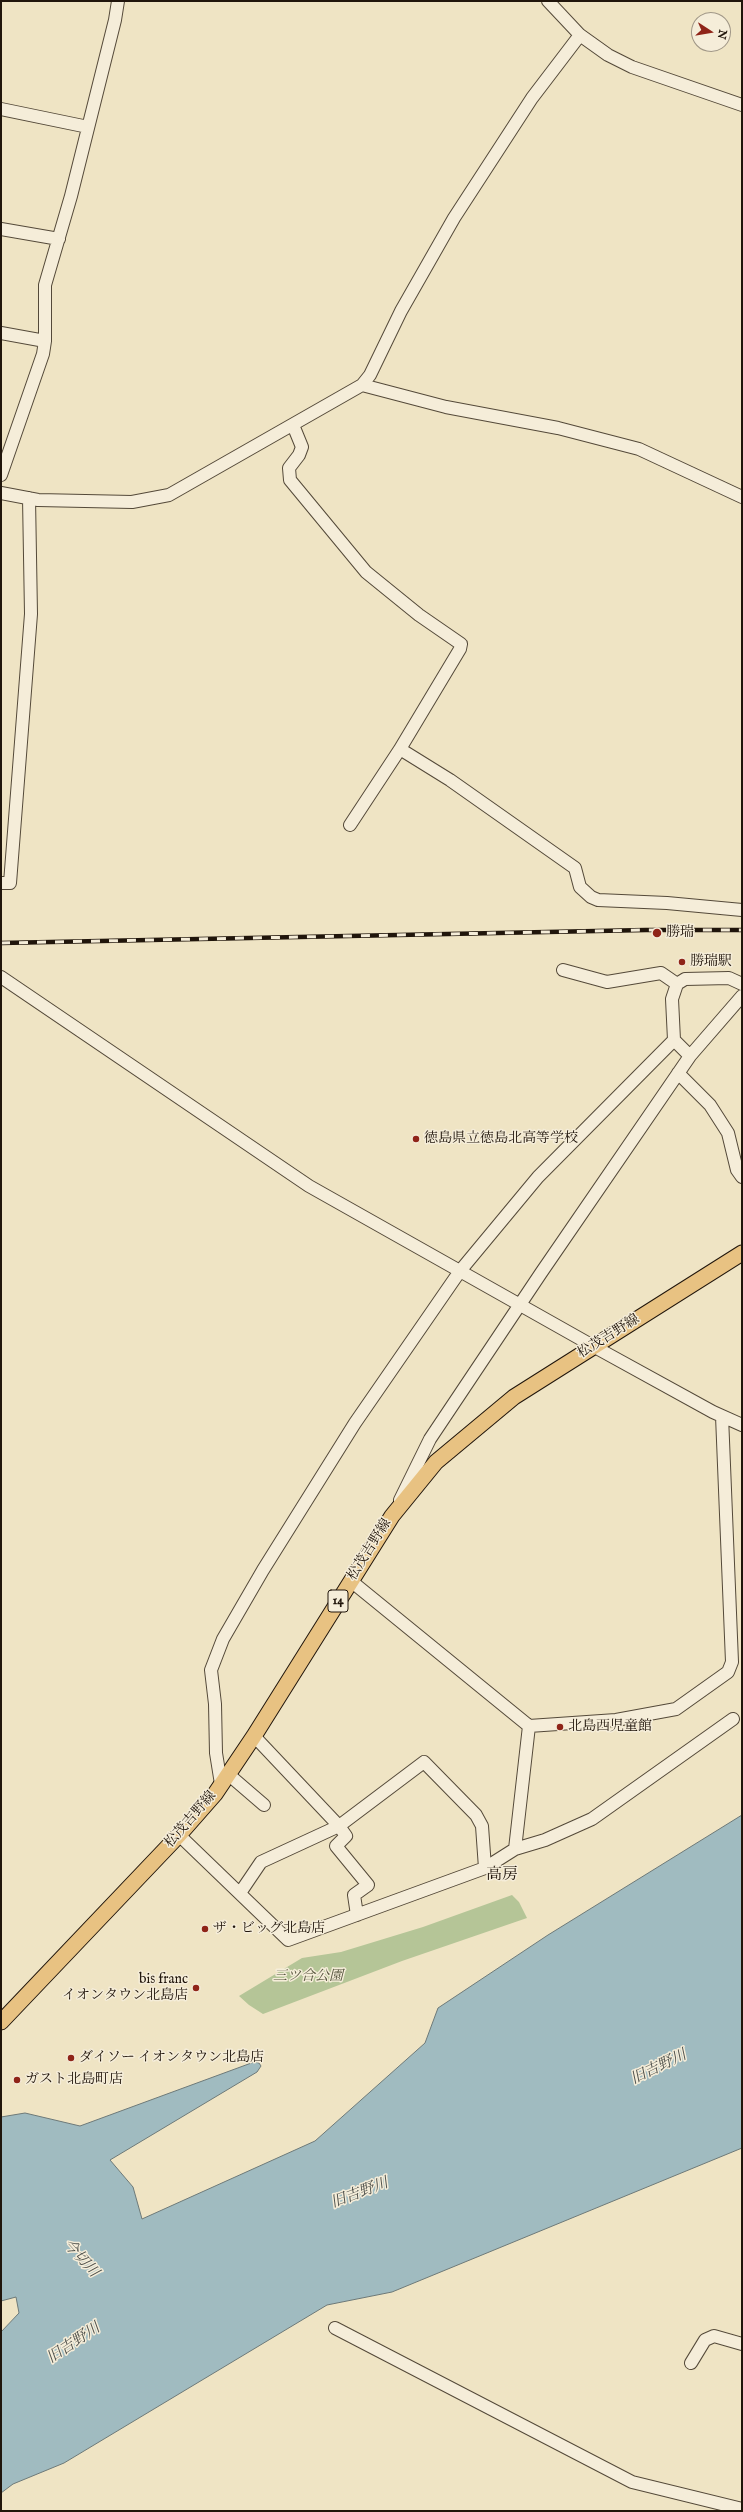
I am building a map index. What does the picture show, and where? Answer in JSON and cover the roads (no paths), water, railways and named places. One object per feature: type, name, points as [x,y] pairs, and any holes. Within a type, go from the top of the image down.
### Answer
[{"type":"main road","name":"松茂吉野線","points":[[1,2022],[179,1835],[225,1779],[254,1736],[392,1516],[436,1462],[514,1398],[593,1346],[742,1253]]},
{"type":"street","points":[[1,476],[45,342],[45,285],[59,239],[88,127],[115,20],[118,1]]},
{"type":"street","points":[[548,1],[580,34],[599,50],[632,67],[742,105]]},
{"type":"street","points":[[1,493],[33,499],[132,502],[168,495],[362,385],[370,376],[408,298],[454,218],[532,98],[580,34]]},
{"type":"street","points":[[1,109],[88,127]]},
{"type":"street","points":[[1,228],[59,239]]},
{"type":"street","points":[[1,333],[45,342]]},
{"type":"street","points":[[362,385],[446,407],[558,428],[639,449],[742,497]]},
{"type":"street","points":[[293,425],[302,447],[299,455],[289,468],[290,480],[366,572],[419,615],[460,644],[460,649],[400,749],[350,825]]},
{"type":"street","points":[[1,883],[10,883],[31,614],[33,499]]},
{"type":"street","points":[[400,749],[450,780],[576,868],[580,887],[590,897],[598,900],[667,903],[742,910]]},
{"type":"street","points":[[563,970],[607,982],[661,973],[676,984]]},
{"type":"street","points":[[4,978],[309,1186],[593,1346],[722,1416],[742,1425]]},
{"type":"street","points":[[690,1056],[674,1040],[672,999],[676,984],[685,979],[729,978],[742,984]]},
{"type":"street","points":[[392,1516],[430,1439],[520,1304],[690,1056],[742,996]]},
{"type":"street","points":[[264,1805],[225,1779],[216,1752],[215,1704],[211,1670],[223,1639],[323,1473],[399,1356],[460,1271],[538,1177],[674,1040]]},
{"type":"street","points":[[678,1074],[710,1105],[728,1133],[737,1170],[742,1177]]},
{"type":"street","points":[[351,1580],[529,1726],[616,1720],[676,1710],[728,1672],[737,1662],[722,1416]]},
{"type":"street","points":[[179,1835],[288,1940],[485,1868],[515,1849],[545,1840],[592,1819],[733,1719]]},
{"type":"street","points":[[515,1849],[529,1726]]},
{"type":"street","points":[[254,1736],[339,1826],[346,1836],[336,1846],[368,1885],[354,1895],[357,1915]]},
{"type":"street","points":[[240,1893],[262,1862],[339,1826],[424,1762],[476,1815],[482,1826],[485,1868]]},
{"type":"street","points":[[335,2328],[632,2482],[742,2509]]},
{"type":"street","points":[[691,2364],[704,2340],[714,2336],[742,2344]]},
{"type":"water","points":[[742,1815],[742,2148],[392,2292],[327,2305],[64,2463],[13,2484],[1,2493],[1,2332],[19,2313],[16,2297],[1,2301],[1,2117],[25,2113],[80,2126],[254,2062],[259,2063],[261,2066],[257,2072],[110,2160],[133,2187],[142,2219],[315,2141],[425,2043],[438,2008],[548,1935]]},
{"type":"railway","points":[[1,943],[646,930],[742,930]]},
{"type":"place","name":"勝瑞","points":[[657,933]]},
{"type":"place","name":"勝瑞駅","points":[[682,962]]},
{"type":"place","name":"徳島県立徳島北高等学校","points":[[416,1139]]},
{"type":"place","name":"北島西児童館","points":[[560,1727]]},
{"type":"place","name":"ザ・ビッグ北島店","points":[[205,1929]]},
{"type":"place","name":"bis franc イオンタウン北島店","points":[[196,1988]]},
{"type":"place","name":"ダイソー イオンタウン北島店","points":[[71,2058]]},
{"type":"place","name":"ガスト北島町店","points":[[17,2080]]},
{"type":"district","name":"高房","points":[[502,1876]]},
{"type":"park label","name":"三ツ合公園","points":[[308,1977]]},
{"type":"water label","name":"旧吉野川","points":[[659,2068]]},
{"type":"water label","name":"旧吉野川","points":[[360,2194]]},
{"type":"water label","name":"今切川","points":[[80,2259]]},
{"type":"water label","name":"旧吉野川","points":[[74,2344]]}]
